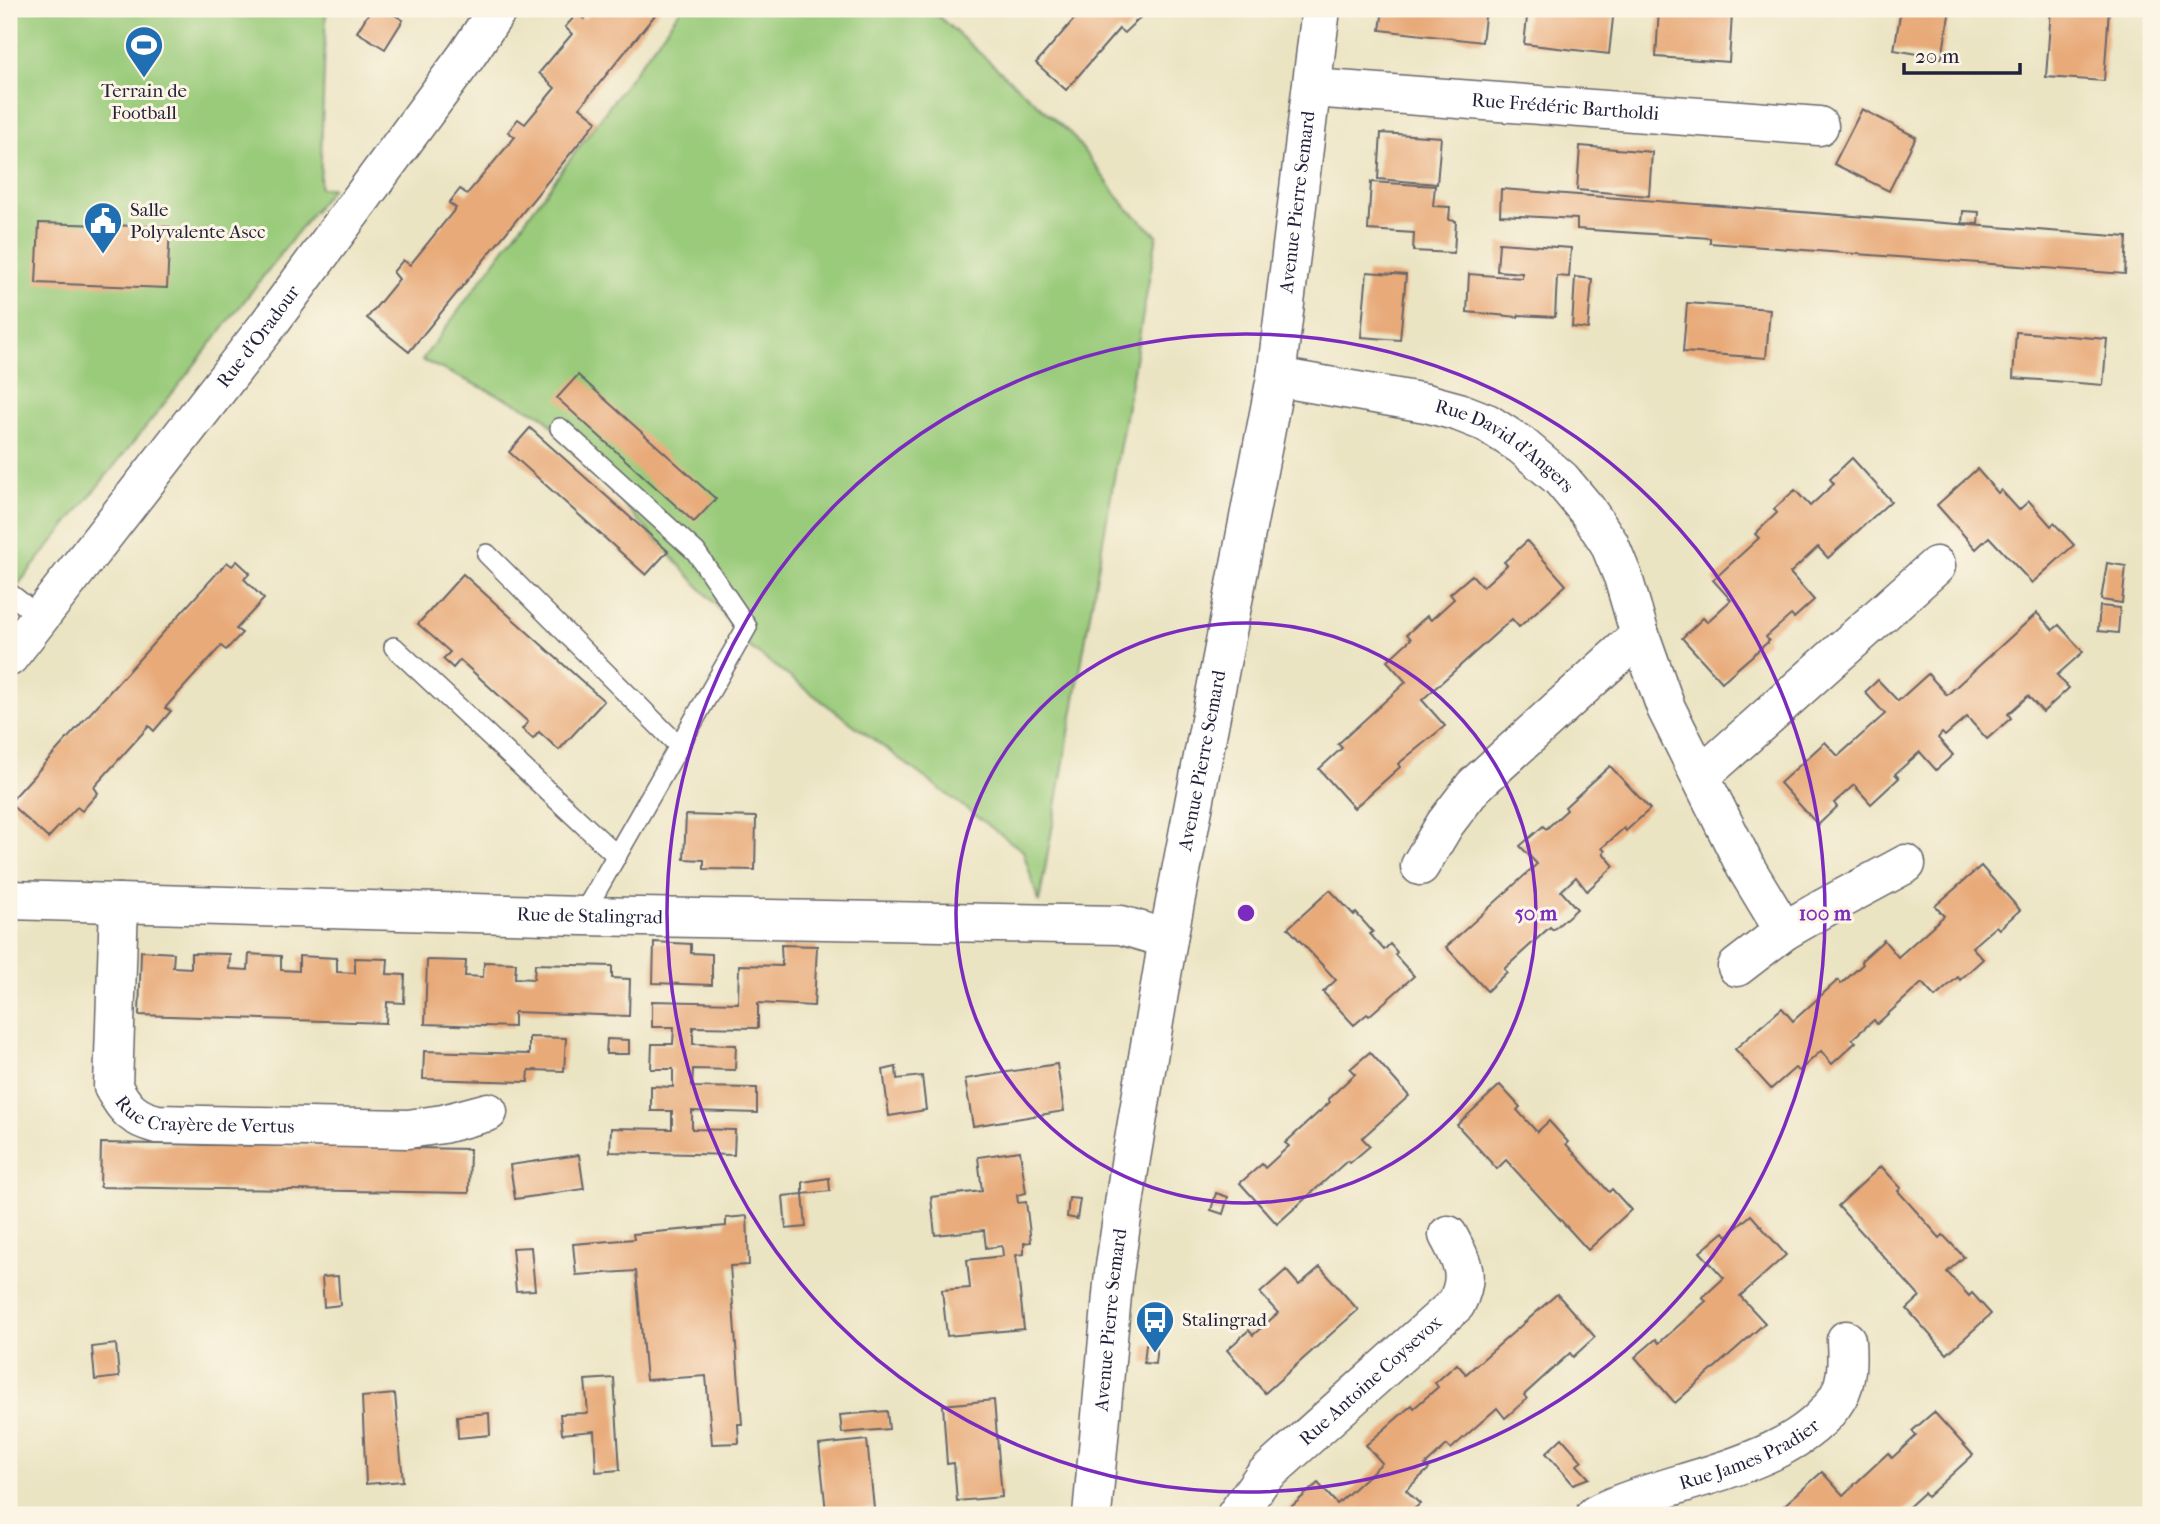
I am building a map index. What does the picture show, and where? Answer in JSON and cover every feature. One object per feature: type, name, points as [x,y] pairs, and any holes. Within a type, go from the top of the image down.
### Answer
[{"type":"street","name":"Rue d'Oradour","points":[[9,657],[268,325],[465,58],[498,9]]},
{"type":"street","name":"Avenue Pierre Semard","points":[[1092,1515],[1116,1260],[1129,1170],[1168,939],[1276,377],[1321,9]]},
{"type":"street","name":"Rue Frédéric Bartholdi","points":[[1312,88],[1819,126]]},
{"type":"street","name":"Rue David d'Angers","points":[[1276,377],[1426,403],[1459,412],[1488,423],[1521,445],[1561,478],[1609,543],[1623,577],[1666,708],[1746,869],[1784,932]]},
{"type":"street","points":[[1701,776],[1936,566]]},
{"type":"street","points":[[1420,866],[1445,824],[1474,786],[1640,635]]},
{"type":"street","points":[[1737,967],[1784,932],[1906,864]]},
{"type":"street","name":"Rue de Stalingrad","points":[[9,900],[582,916],[1121,925],[1168,939]]},
{"type":"street","name":"Rue Crayère de Vertus","points":[[119,902],[113,1087],[123,1105],[140,1119],[157,1124],[408,1129],[443,1124],[488,1112]]},
{"type":"street","name":"Rue Antoine Coysevox","points":[[1236,1515],[1264,1476],[1456,1304],[1465,1287],[1461,1259],[1448,1235]]},
{"type":"street","name":"Rue James Pradier","points":[[1595,1515],[1766,1454],[1797,1436],[1823,1416],[1839,1396],[1847,1368],[1846,1340]]},
{"type":"lane","points":[[560,428],[696,552],[747,626],[582,916]]},
{"type":"lane","points":[[487,554],[680,746]]},
{"type":"lane","points":[[9,593],[40,617]]},
{"type":"lane","points":[[394,647],[617,856]]},
{"type":"green space","points":[[9,9],[326,9],[320,188],[332,188],[157,413],[9,596]]},
{"type":"green space","points":[[681,9],[930,9],[1072,135],[1126,207],[1157,235],[1039,903],[1023,851],[748,646],[715,604],[542,415],[422,360]]},
{"type":"building","points":[[371,9],[384,9],[403,20],[385,49],[357,32]]},
{"type":"building","points":[[592,9],[660,9],[580,107],[597,121],[409,352],[367,318],[399,279],[393,272],[403,260],[410,265],[456,208],[449,203],[460,189],[467,194],[515,137],[508,132],[518,119],[525,124],[555,88],[539,73],[572,34],[565,27],[577,14],[584,19]]},
{"type":"building","points":[[1083,9],[1149,9],[1124,33],[1119,29],[1066,90],[1036,63]]},
{"type":"building","points":[[1383,9],[1486,9],[1482,42],[1380,30]]},
{"type":"building","points":[[1528,9],[1614,9],[1609,54],[1524,44]]},
{"type":"building","points":[[1659,9],[1732,14],[1729,62],[1656,57]]},
{"type":"building","points":[[1901,9],[1950,9],[1942,58],[1894,50]]},
{"type":"building","points":[[2051,9],[2109,9],[2104,81],[2046,77]]},
{"type":"building","points":[[1862,109],[1916,137],[1889,191],[1834,164]]},
{"type":"building","points":[[1381,133],[1441,137],[1437,184],[1378,179]]},
{"type":"building","points":[[1580,146],[1652,152],[1649,196],[1577,190]]},
{"type":"building","points":[[1371,182],[1435,186],[1433,206],[1450,207],[1449,220],[1456,221],[1454,253],[1413,251],[1414,233],[1368,230]]},
{"type":"building","points":[[1501,189],[2127,237],[2125,274],[1710,243],[1710,238],[1577,229],[1577,219],[1500,215]]},
{"type":"building","points":[[1963,211],[1979,212],[1978,224],[1962,223]]},
{"type":"building","name":"Salle Polyvalente Ascc","points":[[39,223],[170,227],[167,288],[36,283]]},
{"type":"building","points":[[1499,243],[1571,248],[1569,277],[1557,276],[1555,317],[1467,312],[1469,274],[1522,278],[1522,273],[1497,271]]},
{"type":"building","points":[[1367,272],[1406,275],[1400,340],[1361,337]]},
{"type":"building","points":[[1575,277],[1592,279],[1588,329],[1572,327]]},
{"type":"building","points":[[1687,303],[1770,309],[1766,358],[1683,352]]},
{"type":"building","points":[[2016,332],[2107,339],[2103,385],[2013,378]]},
{"type":"building","points":[[578,375],[716,499],[694,522],[557,398]]},
{"type":"building","points":[[530,428],[668,551],[646,575],[509,452]]},
{"type":"building","points":[[1852,458],[1891,501],[1828,558],[1818,547],[1790,573],[1814,600],[1794,618],[1791,615],[1766,637],[1769,641],[1722,682],[1682,638],[1703,618],[1707,622],[1731,600],[1713,580],[1759,538],[1755,534],[1777,513],[1774,509],[1795,490],[1810,506],[1834,484],[1830,479]]},
{"type":"building","points":[[1977,469],[1998,493],[2001,490],[2019,510],[2029,501],[2051,526],[2054,523],[2074,545],[2032,583],[1989,537],[1976,549],[1937,505]]},
{"type":"building","points":[[1527,541],[1566,585],[1519,627],[1512,619],[1422,700],[1445,726],[1398,764],[1400,767],[1354,808],[1319,769],[1342,748],[1338,744],[1406,682],[1387,661],[1411,639],[1407,634],[1427,616],[1431,620],[1454,599],[1450,594],[1472,575],[1483,587],[1507,565],[1504,562]]},
{"type":"building","points":[[237,561],[250,573],[244,579],[264,599],[236,629],[242,633],[226,650],[221,646],[165,708],[171,711],[154,731],[149,726],[94,787],[98,793],[82,811],[77,807],[48,838],[9,803],[227,562],[232,566]]},
{"type":"building","points":[[2107,563],[2126,566],[2122,603],[2101,600]]},
{"type":"building","points":[[463,574],[604,701],[559,750],[539,732],[533,739],[522,729],[528,722],[460,660],[453,668],[443,659],[450,652],[418,624]]},
{"type":"building","points":[[2100,606],[2120,608],[2118,633],[2098,631]]},
{"type":"building","points":[[2037,613],[2053,630],[2059,625],[2083,652],[2057,675],[2069,688],[2043,712],[2028,696],[2008,714],[2011,718],[1987,739],[1967,717],[1945,736],[1942,733],[1938,738],[1953,755],[1936,770],[1920,752],[1895,774],[1899,778],[1871,804],[1854,785],[1834,803],[1837,807],[1818,825],[1780,783],[1825,742],[1838,756],[1885,714],[1865,692],[1878,680],[1898,701],[1928,674],[1947,695]]},
{"type":"building","points":[[1610,766],[1650,809],[1602,848],[1614,866],[1587,891],[1576,877],[1561,891],[1577,909],[1553,930],[1550,927],[1504,969],[1507,972],[1487,991],[1446,947],[1537,864],[1520,846],[1543,826],[1546,829],[1567,810],[1565,807]]},
{"type":"building","points":[[686,815],[756,817],[755,870],[704,869],[704,860],[684,859]]},
{"type":"building","points":[[1981,866],[2020,910],[1999,929],[1996,926],[1972,947],[1983,959],[1960,980],[1958,977],[1935,997],[1922,983],[1877,1024],[1874,1020],[1852,1039],[1856,1042],[1832,1064],[1821,1051],[1799,1071],[1795,1068],[1771,1089],[1735,1049],[1782,1008],[1793,1021],[1838,980],[1841,984],[1884,940],[1898,957],[1944,916],[1935,906]]},
{"type":"building","points":[[1330,890],[1354,915],[1356,913],[1384,950],[1390,944],[1397,952],[1395,955],[1414,976],[1369,1016],[1367,1014],[1354,1025],[1323,992],[1336,980],[1288,928]]},
{"type":"building","points":[[654,942],[691,944],[691,953],[712,954],[712,985],[653,983]]},
{"type":"building","points":[[781,945],[817,946],[814,1006],[758,1003],[758,1028],[693,1027],[693,1044],[736,1045],[735,1070],[693,1069],[692,1087],[757,1088],[757,1113],[692,1111],[692,1129],[735,1130],[734,1155],[610,1152],[611,1128],[672,1129],[672,1111],[651,1111],[651,1086],[673,1087],[673,1069],[651,1069],[652,1044],[673,1044],[674,1027],[652,1027],[652,1001],[738,1003],[739,965],[782,966]]},
{"type":"building","points":[[141,951],[174,953],[173,967],[191,968],[191,953],[230,954],[229,969],[248,970],[249,954],[281,956],[281,970],[299,971],[299,956],[337,958],[337,972],[355,973],[355,958],[388,959],[387,974],[405,975],[404,1003],[387,1002],[386,1023],[139,1015]]},
{"type":"building","points":[[427,960],[466,961],[465,976],[483,977],[484,962],[516,963],[515,978],[534,979],[535,964],[612,966],[612,978],[630,979],[629,1016],[514,1012],[514,1027],[425,1024]]},
{"type":"building","points":[[529,1037],[566,1038],[564,1071],[529,1070],[528,1082],[423,1079],[424,1051],[529,1054]]},
{"type":"building","points":[[607,1039],[629,1040],[629,1054],[606,1054]]},
{"type":"building","points":[[1370,1052],[1409,1096],[1362,1138],[1370,1146],[1350,1163],[1347,1161],[1277,1224],[1240,1183],[1262,1164],[1265,1168],[1289,1146],[1285,1143],[1330,1102],[1328,1099],[1355,1074],[1350,1069]]},
{"type":"building","points":[[1057,1064],[1064,1111],[973,1126],[965,1079]]},
{"type":"building","points":[[896,1067],[897,1079],[922,1076],[926,1110],[889,1116],[883,1070]]},
{"type":"building","points":[[1500,1085],[1520,1107],[1517,1110],[1537,1132],[1549,1121],[1609,1192],[1612,1189],[1631,1210],[1588,1250],[1506,1160],[1497,1169],[1457,1125]]},
{"type":"building","points":[[101,1143],[470,1149],[469,1193],[100,1187]]},
{"type":"building","points":[[1020,1151],[1026,1193],[1017,1195],[1018,1203],[1026,1202],[1031,1242],[1024,1243],[1024,1254],[1016,1255],[1024,1329],[947,1336],[942,1290],[970,1288],[967,1260],[1003,1256],[1002,1246],[986,1248],[984,1230],[935,1235],[931,1197],[982,1191],[978,1157]]},
{"type":"building","points":[[579,1155],[584,1189],[515,1199],[510,1165]]},
{"type":"building","points":[[1881,1166],[1901,1188],[1898,1191],[1940,1238],[1943,1235],[1964,1257],[1947,1272],[1969,1296],[1972,1293],[1991,1314],[1947,1354],[1907,1309],[1920,1297],[1838,1206]]},
{"type":"building","points":[[829,1178],[830,1191],[803,1194],[803,1182]]},
{"type":"building","points":[[1216,1193],[1228,1197],[1223,1214],[1211,1210]]},
{"type":"building","points":[[803,1194],[806,1227],[786,1229],[783,1196]]},
{"type":"building","points":[[1069,1198],[1080,1199],[1077,1219],[1067,1217]]},
{"type":"building","points":[[1751,1215],[1786,1255],[1740,1296],[1765,1323],[1675,1403],[1635,1357],[1656,1339],[1659,1343],[1706,1301],[1702,1298],[1724,1278],[1700,1252],[1724,1232],[1727,1236]]},
{"type":"building","points":[[747,1216],[749,1265],[730,1266],[742,1424],[738,1424],[739,1443],[712,1444],[706,1376],[646,1380],[636,1271],[576,1275],[573,1244],[634,1239],[633,1234],[726,1226],[726,1218]]},
{"type":"building","points":[[531,1247],[535,1290],[516,1291],[512,1248]]},
{"type":"building","points":[[1320,1267],[1358,1310],[1265,1393],[1227,1350],[1249,1330],[1253,1335],[1278,1313],[1260,1293],[1286,1270],[1299,1285]]},
{"type":"building","points":[[338,1276],[340,1305],[324,1307],[322,1277]]},
{"type":"building","points":[[1557,1294],[1595,1337],[1573,1357],[1570,1353],[1524,1395],[1527,1399],[1505,1418],[1497,1408],[1451,1449],[1447,1445],[1425,1465],[1429,1469],[1406,1490],[1420,1504],[1407,1515],[1282,1515],[1318,1483],[1337,1504],[1382,1463],[1366,1445],[1412,1405],[1414,1408],[1438,1387],[1435,1383],[1457,1364],[1466,1374]]},
{"type":"building","points":[[116,1344],[119,1377],[95,1380],[92,1347]]},
{"type":"building","points":[[1146,1344],[1157,1345],[1155,1364],[1144,1363]]},
{"type":"building","points":[[614,1378],[620,1470],[596,1472],[594,1431],[562,1434],[560,1414],[588,1413],[585,1380]]},
{"type":"building","points":[[395,1394],[403,1481],[366,1484],[362,1397]]},
{"type":"building","points":[[994,1400],[1002,1497],[957,1501],[954,1463],[947,1464],[943,1405]]},
{"type":"building","points":[[887,1411],[889,1429],[842,1433],[840,1415]]},
{"type":"building","points":[[1934,1412],[1973,1455],[1927,1497],[1924,1493],[1902,1513],[1904,1515],[1773,1515],[1822,1472],[1843,1495],[1888,1453],[1892,1458],[1916,1436],[1912,1431]]},
{"type":"building","points":[[489,1413],[490,1435],[458,1438],[457,1416]]},
{"type":"building","points":[[1562,1438],[1582,1461],[1577,1465],[1589,1478],[1573,1484],[1546,1453]]},
{"type":"building","points":[[867,1440],[874,1508],[826,1512],[819,1445]]},
{"type":"place","name":"Terrain de Football","points":[[144,79]]},
{"type":"place","name":"Salle Polyvalente Ascc","points":[[103,255]]},
{"type":"place","name":"Stalingrad","points":[[1155,1354]]}]
